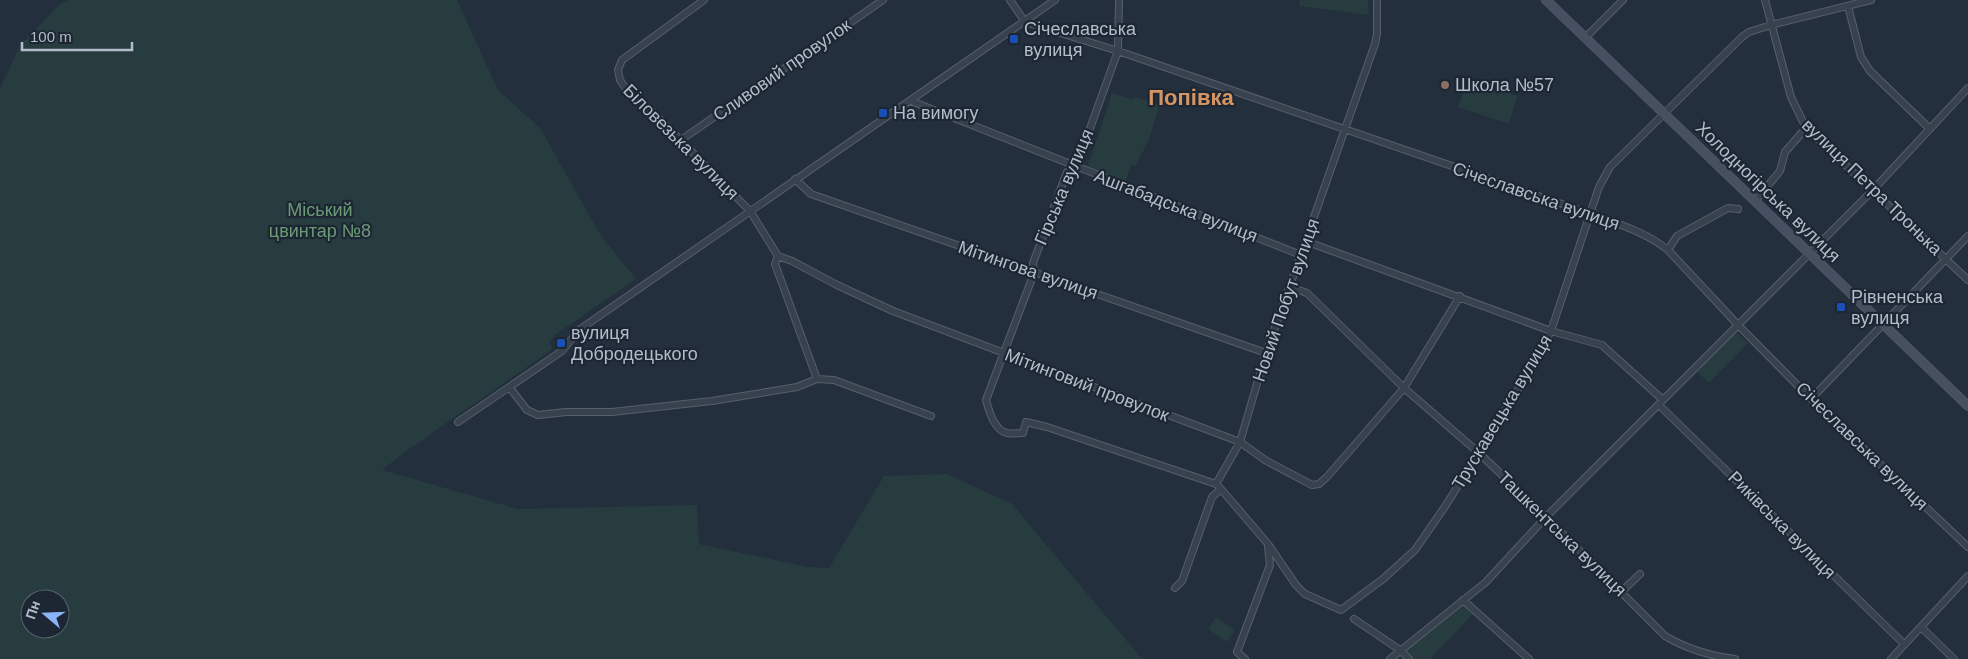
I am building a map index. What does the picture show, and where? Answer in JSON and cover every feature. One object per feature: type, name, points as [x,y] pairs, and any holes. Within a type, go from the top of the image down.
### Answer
[{"type":"main road","name":"Холодногірська вулиця","points":[[1546,0],[1968,406]]},
{"type":"street","name":"Біловезька вулиця","points":[[704,0],[622,60],[618,70],[620,80],[628,92],[651,110],[750,211],[778,256]]},
{"type":"street","name":"Сливовий провулок","points":[[681,140],[883,0]]},
{"type":"street","points":[[1010,0],[1025,22]]},
{"type":"street","points":[[458,422],[510,388],[562,350],[579,330],[1056,0]]},
{"type":"street","name":"Гірська вулиця","points":[[1119,0],[1118,51],[1076,167],[1066,172],[1033,263],[1034,273],[986,400],[990,414],[998,427],[1006,433],[1023,433],[1026,422],[1047,427],[1219,487]]},
{"type":"street","name":"Новий Побут вулиця","points":[[1175,588],[1182,581],[1212,496],[1219,487],[1240,442],[1266,353],[1375,44],[1377,0]]},
{"type":"street","points":[[1585,38],[1623,0]]},
{"type":"street","name":"вулиця Петра Тронька","points":[[1765,0],[1791,97],[1806,128],[1968,280]]},
{"type":"street","name":"Трускавецька вулиця","points":[[1268,544],[1296,585],[1305,594],[1341,610],[1383,579],[1415,550],[1479,453],[1551,331],[1599,187],[1610,167],[1749,32],[1871,0]]},
{"type":"street","points":[[1848,6],[1861,57],[1870,70],[1930,129]]},
{"type":"street","name":"Січеславська вулиця","points":[[1025,22],[1118,51],[1591,214],[1657,242],[1668,250],[1739,326],[1812,398],[1968,547]]},
{"type":"street","points":[[1390,659],[1486,582],[1546,517],[1872,191],[1968,88]]},
{"type":"street","name":"Ашгабадська вулиця","points":[[911,102],[1301,255]]},
{"type":"street","points":[[1754,201],[1780,171],[1785,152],[1806,128]]},
{"type":"street","name":"Мітингова вулиця","points":[[795,179],[811,194],[1266,353]]},
{"type":"street","points":[[1668,250],[1677,236],[1728,208],[1738,208]]},
{"type":"street","points":[[1812,398],[1968,236]]},
{"type":"street","points":[[1306,241],[1551,331],[1602,345],[1626,364],[1661,402]]},
{"type":"street","points":[[778,256],[775,264],[817,379]]},
{"type":"street","name":"Мітинговий провулок","points":[[778,256],[792,261],[837,286],[893,311],[1240,442],[1265,460],[1312,485],[1319,484],[1404,388]]},
{"type":"street","name":"Ташкентська вулиця","points":[[1290,287],[1307,293],[1404,388],[1479,453],[1665,636],[1685,647],[1719,657],[1735,659]]},
{"type":"street","points":[[1404,388],[1460,296]]},
{"type":"street","points":[[510,388],[527,410],[538,415],[566,412],[612,412],[712,401],[797,388],[817,379],[834,380],[931,416]]},
{"type":"street","name":"Риківська вулиця","points":[[1661,402],[1904,644]]},
{"type":"street","points":[[1219,487],[1268,544],[1270,565],[1237,652],[1245,659]]},
{"type":"street","points":[[1621,592],[1640,574]]},
{"type":"street","points":[[1891,659],[1968,576]]},
{"type":"street","points":[[1464,600],[1529,659]]},
{"type":"street","points":[[1354,619],[1400,650],[1409,659]]},
{"type":"street","points":[[1921,627],[1954,659]]},
{"type":"green space","name":"Міський цвинтар №8","points":[[69,0],[457,0],[498,90],[540,128],[601,236],[636,279],[555,335],[549,342],[552,347],[550,351],[382,470],[518,509],[697,505],[699,544],[808,567],[829,568],[884,476],[947,474],[1012,504],[1142,659],[0,659],[0,88],[21,44],[60,4]]},
{"type":"green space","points":[[1299,0],[1368,0],[1369,15],[1300,6]]},
{"type":"green space","points":[[1467,80],[1517,96],[1509,124],[1458,107]]},
{"type":"green space","points":[[1112,93],[1133,100],[1134,97],[1160,104],[1148,142],[1135,166],[1131,165],[1126,181],[1090,169],[1088,165]]},
{"type":"green space","points":[[1735,331],[1748,343],[1709,383],[1696,371]]},
{"type":"green space","points":[[1463,604],[1472,615],[1430,659],[1414,659],[1405,650]]},
{"type":"green space","points":[[1216,617],[1235,630],[1227,642],[1208,629]]},
{"type":"place","name":"Січеславська вулиця","points":[[1014,39]]},
{"type":"place","name":"Школа №57","points":[[1445,85]]},
{"type":"place","name":"На вимогу","points":[[883,113]]},
{"type":"place","name":"Рівненська вулиця","points":[[1841,307]]},
{"type":"place","name":"вулиця Добродецького","points":[[561,343]]},
{"type":"district","name":"Попівка","points":[[1191,97]]}]
